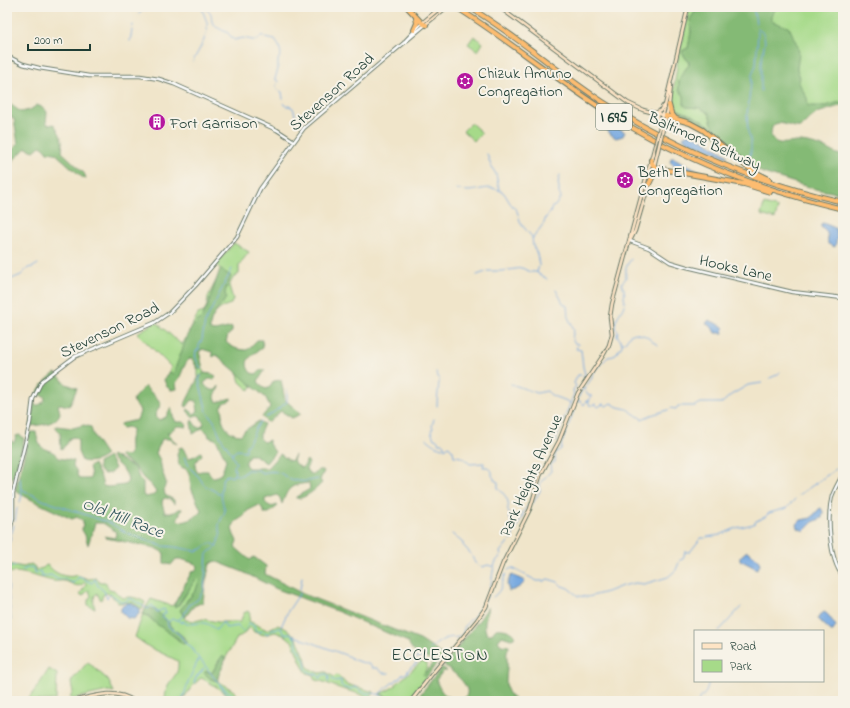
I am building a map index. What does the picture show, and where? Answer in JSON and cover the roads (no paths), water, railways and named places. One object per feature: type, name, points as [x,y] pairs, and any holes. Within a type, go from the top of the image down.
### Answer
[{"type":"highway","points":[[407,7],[424,24]]},
{"type":"highway","name":"Baltimore Beltway","points":[[456,7],[494,32],[579,93],[632,128],[666,146],[720,171],[790,196],[843,209]]},
{"type":"highway","name":"Baltimore Beltway","points":[[469,7],[481,14],[588,91],[635,121],[705,156],[746,173],[792,189],[843,202]]},
{"type":"highway","points":[[414,30],[417,23],[416,17]]},
{"type":"highway","points":[[669,105],[671,113],[675,118]]},
{"type":"highway","points":[[665,116],[690,123],[703,130],[757,174],[792,189]]},
{"type":"highway","points":[[651,160],[654,166],[664,169],[740,183],[790,196]]},
{"type":"highway","points":[[649,184],[655,172],[664,169]]},
{"type":"main road","name":"Stevenson Road","points":[[424,24],[441,7]]},
{"type":"main road","name":"Stevenson Road","points":[[424,24],[446,7]]},
{"type":"main road","points":[[498,7],[628,103],[639,109],[665,116]]},
{"type":"main road","name":"Park Heights Avenue","points":[[630,241],[637,225],[658,150],[663,129],[667,99],[688,7]]},
{"type":"main road","name":"Park Heights Avenue","points":[[411,701],[486,607],[501,568],[530,509],[540,476],[556,447],[578,393],[609,344],[612,334],[611,309],[660,126],[669,105],[672,80]]},
{"type":"main road","points":[[654,113],[662,110],[667,99]]},
{"type":"main road","points":[[654,113],[658,118],[660,126]]},
{"type":"main road","points":[[637,225],[636,215],[642,206]]},
{"type":"main road","points":[[73,701],[112,693],[122,695],[134,701]]},
{"type":"street","name":"Stevenson Road","points":[[400,45],[414,30],[424,24]]},
{"type":"street","name":"Stevenson Road","points":[[7,542],[13,518],[13,493],[28,431],[33,399],[42,381],[74,356],[156,322],[169,313],[196,285],[237,236],[242,229],[260,189],[304,128],[424,24]]},
{"type":"street","points":[[7,56],[28,66],[76,74],[94,76],[135,75],[159,79],[277,130],[294,141]]},
{"type":"street","name":"Hooks Lane","points":[[630,241],[650,248],[670,262],[687,268],[792,292],[843,298]]},
{"type":"street","points":[[843,474],[833,494],[830,510],[830,521],[834,560],[836,567],[843,576]]},
{"type":"street","points":[[7,491],[13,493]]},
{"type":"water","points":[[606,120],[625,132],[623,136],[616,138],[610,134],[604,125]]},
{"type":"water","points":[[688,134],[704,140],[727,155],[727,157],[685,140],[683,137]]},
{"type":"water","points":[[671,158],[674,158],[700,171],[680,168],[670,162]]},
{"type":"water","points":[[823,223],[836,229],[837,238],[835,247],[828,244],[827,233],[821,227],[821,224]]},
{"type":"water","points":[[709,320],[722,326],[724,328],[723,333],[715,333],[706,323]]},
{"type":"water","points":[[821,508],[823,512],[822,518],[813,522],[804,531],[798,528],[797,524],[801,520],[811,518]]},
{"type":"water","points":[[747,551],[759,560],[760,565],[757,569],[740,560],[740,557]]},
{"type":"water","points":[[512,575],[525,581],[518,588],[509,591],[507,584]]},
{"type":"water","points":[[131,603],[139,608],[139,614],[134,619],[127,618],[121,612],[121,607]]},
{"type":"water","points":[[824,612],[836,626],[833,631],[831,631],[818,619]]},
{"type":"waterway","points":[[138,14],[146,7]]},
{"type":"waterway","points":[[193,61],[207,32],[207,22],[202,7]]},
{"type":"waterway","points":[[204,7],[211,14],[212,22],[216,27],[228,33],[234,40],[243,38],[258,40],[262,35],[265,38],[275,40],[279,46],[281,54],[278,60],[278,69],[275,79],[278,81],[276,86],[277,89],[282,92],[283,99]]},
{"type":"waterway","points":[[747,162],[751,152],[751,139],[748,132],[747,115],[752,75],[756,65],[758,33],[753,7]]},
{"type":"waterway","points":[[130,41],[133,25]]},
{"type":"waterway","points":[[758,29],[763,33],[765,41],[761,63],[761,91]]},
{"type":"waterway","points":[[284,103],[286,106],[293,108],[296,117],[302,125]]},
{"type":"waterway","points":[[487,154],[491,166],[496,174],[499,189]]},
{"type":"waterway","points":[[533,238],[544,223],[552,207],[555,206],[561,197],[558,183],[560,175]]},
{"type":"waterway","points":[[456,189],[470,191],[492,188],[504,193],[517,211],[521,224],[532,237],[533,246],[537,254],[539,265],[537,273],[547,279]]},
{"type":"waterway","points":[[588,401],[590,401],[589,398],[592,397],[587,394],[584,389],[592,378],[595,370],[608,357],[614,356],[622,346],[622,343],[617,335],[618,331],[615,328],[616,319],[625,303],[625,292],[622,283],[626,278],[626,267],[631,259]]},
{"type":"waterway","points":[[7,281],[21,275],[28,268],[38,264]]},
{"type":"waterway","points":[[477,275],[488,271],[502,271],[522,268],[530,272],[537,272]]},
{"type":"waterway","points":[[201,369],[196,358],[196,351],[199,349],[199,345],[202,340],[205,322],[232,269]]},
{"type":"waterway","points":[[556,290],[563,303],[567,306],[568,317],[574,330],[572,338],[574,343],[578,344],[576,349],[581,350],[585,374],[584,377],[578,375],[574,383],[576,386],[573,390],[574,394],[556,439],[557,442]]},
{"type":"waterway","points":[[622,343],[625,342],[630,335],[635,333],[646,336],[658,345]]},
{"type":"waterway","points":[[436,372],[437,376],[439,377],[437,406]]},
{"type":"waterway","points":[[770,378],[780,372]]},
{"type":"waterway","points":[[201,375],[199,380],[207,412],[214,421],[221,438],[232,454]]},
{"type":"waterway","points":[[578,401],[584,405],[586,401],[588,401],[590,406],[595,404],[598,407],[603,404],[606,406],[611,403],[618,407],[627,409],[642,419],[670,408],[676,409],[678,406],[695,406],[701,403],[722,403],[731,395],[748,385],[762,383]]},
{"type":"waterway","points":[[511,384],[537,393],[547,391],[553,396],[565,400],[571,404]]},
{"type":"waterway","points":[[576,403],[583,388]]},
{"type":"waterway","points":[[266,417],[287,402],[287,390]]},
{"type":"waterway","points":[[562,443],[574,410]]},
{"type":"waterway","points":[[434,419],[432,426],[433,428],[431,431],[434,439],[438,440],[438,443],[443,443],[445,449],[449,446],[453,451],[454,456],[462,457],[470,464],[484,463],[483,467],[487,467],[491,470],[494,480],[498,482],[498,488],[507,500],[510,515],[509,518],[511,520],[512,527],[516,529]]},
{"type":"waterway","points":[[178,620],[183,616],[190,604],[197,600],[204,590],[207,554],[215,548],[218,543],[221,533],[219,530],[219,524],[225,511],[221,493],[222,480],[227,475],[232,477],[235,472],[234,467],[236,463],[232,456],[233,453],[237,450],[246,451],[246,446],[261,421]]},
{"type":"waterway","points":[[427,439],[436,446],[443,448]]},
{"type":"waterway","points":[[533,503],[540,491],[540,483],[551,471],[550,464],[555,462],[555,453],[561,449],[562,445],[560,443]]},
{"type":"waterway","points":[[184,457],[191,469],[204,485],[220,494]]},
{"type":"waterway","points":[[799,495],[836,469]]},
{"type":"waterway","points":[[234,475],[242,475],[247,470],[257,470],[263,473],[279,473],[299,481],[318,479]]},
{"type":"waterway","name":"Old Mill Race","points":[[20,477],[22,495],[20,502]]},
{"type":"waterway","name":"Old Mill Race","points":[[21,489],[45,501],[110,523],[127,533],[162,546],[196,551],[211,543],[217,546]]},
{"type":"waterway","points":[[707,537],[720,535],[736,528],[754,524],[756,521],[765,517],[769,513],[787,508],[795,499]]},
{"type":"waterway","points":[[430,649],[445,639],[457,637],[463,634],[465,625],[478,611],[488,594],[495,563],[501,556],[500,552],[509,541],[512,540],[513,534],[524,510],[530,504]]},
{"type":"waterway","points":[[15,521],[17,508]]},
{"type":"waterway","points":[[7,550],[14,525]]},
{"type":"waterway","points":[[452,534],[463,543],[471,554],[475,563],[482,567],[488,565],[494,567]]},
{"type":"waterway","points":[[508,570],[512,568],[537,581],[544,581],[548,579],[558,582],[578,596],[588,597],[622,586],[635,583],[644,584],[668,577],[676,570],[680,560],[683,559],[685,552],[690,552],[701,538],[705,538]]},
{"type":"waterway","points":[[7,565],[11,567],[16,566],[22,570],[31,567],[35,573],[40,571],[42,577],[51,575],[57,579],[65,579],[73,583],[79,577],[92,583],[95,579],[98,586],[104,591],[107,598],[111,594],[120,601],[125,602],[130,598],[148,609],[152,605],[156,612],[164,609],[166,613],[162,615],[162,618],[165,618],[168,622],[172,619],[178,620],[181,623],[183,621],[187,624],[205,623],[216,630],[223,622],[226,628],[238,626],[243,632],[249,623],[254,626],[256,632],[263,631],[268,634],[272,629],[281,628],[283,633],[291,633],[296,640],[297,647],[305,661],[306,669],[309,672],[318,675],[320,678],[322,675],[327,674],[329,676],[328,681],[332,679],[334,681],[341,680],[341,685],[344,688],[350,689],[356,687],[362,692],[380,695],[388,701]]},
{"type":"waterway","points":[[9,567],[8,591],[11,620]]},
{"type":"waterway","points":[[493,597],[500,589],[506,574]]},
{"type":"waterway","points":[[300,590],[302,577]]},
{"type":"waterway","points":[[281,627],[288,611],[300,593]]},
{"type":"waterway","points":[[720,630],[741,607]]},
{"type":"waterway","points":[[167,623],[169,627],[180,635],[185,643],[192,648],[194,653],[199,658],[183,698],[180,701]]},
{"type":"waterway","points":[[10,638],[11,624]]},
{"type":"waterway","points":[[292,635],[348,656],[354,660],[371,665],[372,668],[377,668],[383,673],[389,673]]},
{"type":"waterway","points":[[379,694],[402,675],[407,673],[408,670],[417,663],[415,662],[416,658],[424,658],[426,654]]},
{"type":"waterway","points":[[200,659],[232,701]]},
{"type":"waterway","points":[[194,683],[196,677],[204,668]]},
{"type":"waterway","points":[[698,701],[706,692],[709,682]]},
{"type":"waterway","points":[[220,685],[233,695],[235,701]]},
{"type":"waterway","points":[[369,695],[372,701]]},
{"type":"place","name":"Chizuk Amuno Congregation","points":[[465,81]]},
{"type":"place","name":"Fort Garrison","points":[[157,122]]},
{"type":"place","name":"Beth El Congregation","points":[[625,180]]},
{"type":"district","name":"ECCLESTON","points":[[440,654]]}]
